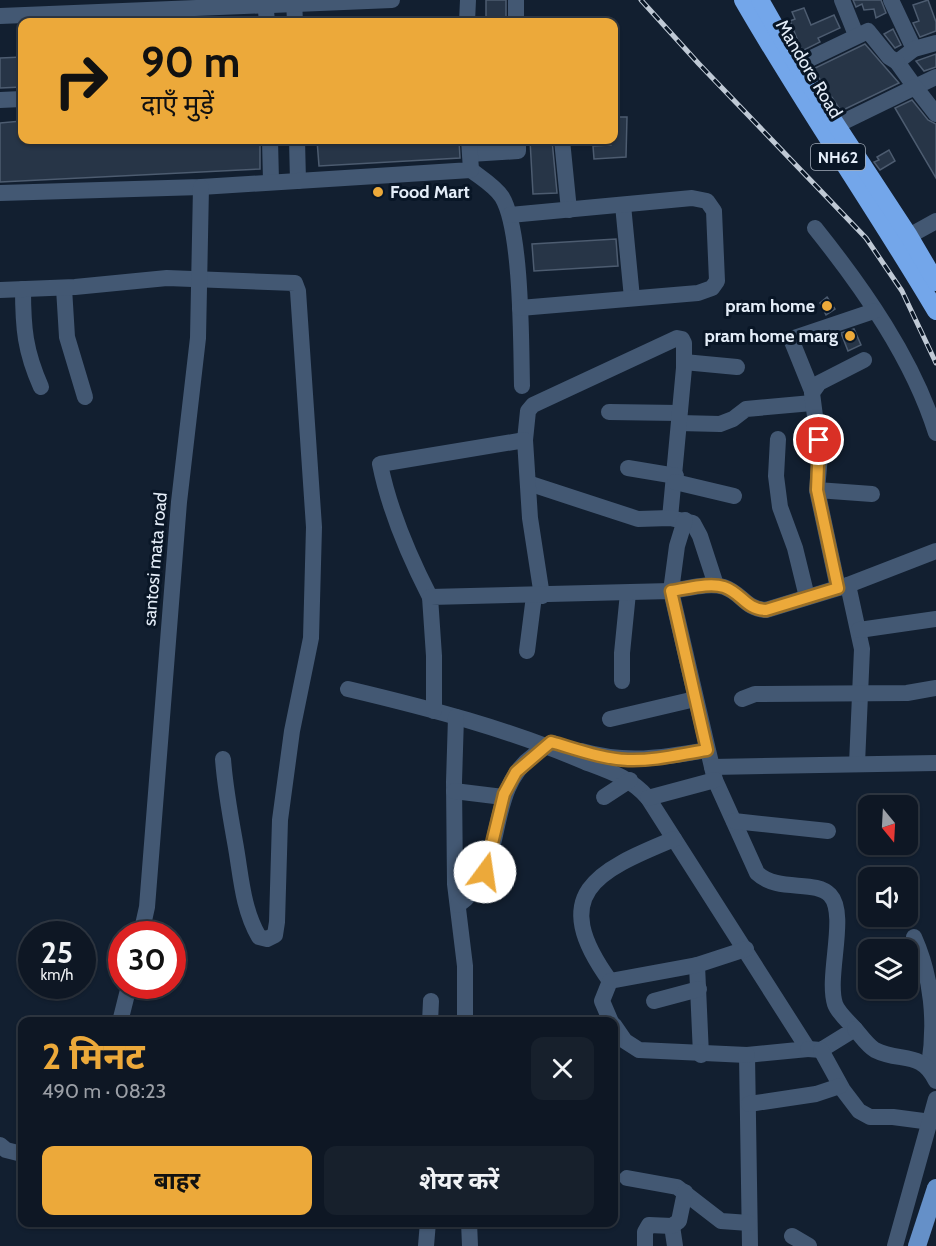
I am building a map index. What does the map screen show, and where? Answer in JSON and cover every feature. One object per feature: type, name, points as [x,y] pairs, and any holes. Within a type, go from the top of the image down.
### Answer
[{"type":"highway","name":"Mandore Road","points":[[743,0],[790,83],[900,250],[936,311]]},
{"type":"highway","name":"Mandore Road","points":[[760,0],[835,126],[909,236],[936,282]]},
{"type":"main road","points":[[917,1246],[936,1188]]},
{"type":"street","points":[[0,16],[266,2],[295,9],[392,0]]},
{"type":"street","points":[[467,18],[468,0]]},
{"type":"street","points":[[516,0],[516,18]]},
{"type":"street","points":[[842,0],[856,35]]},
{"type":"street","points":[[891,0],[914,49]]},
{"type":"street","points":[[266,2],[267,18]]},
{"type":"street","points":[[797,65],[868,31],[889,57],[897,62],[936,114]]},
{"type":"street","points":[[897,62],[914,49],[936,43]]},
{"type":"street","points":[[835,126],[936,77]]},
{"type":"street","points":[[0,100],[18,99]]},
{"type":"street","points":[[270,144],[271,182]]},
{"type":"street","points":[[297,144],[298,181]]},
{"type":"street","points":[[0,193],[201,187],[298,181],[470,155],[518,151],[518,144]]},
{"type":"street","points":[[562,144],[569,210]]},
{"type":"street","points":[[470,155],[497,190],[510,215],[520,308],[522,386]]},
{"type":"street","name":"santosi mata road","points":[[144,921],[147,906],[179,501],[198,338],[201,278],[201,187]]},
{"type":"street","points":[[510,215],[692,198],[707,201],[714,211],[717,280],[712,288],[698,293],[520,308]]},
{"type":"street","points":[[623,205],[632,298]]},
{"type":"street","points":[[909,236],[936,221]]},
{"type":"street","points":[[814,228],[840,259],[874,311],[925,398],[936,433]]},
{"type":"street","points":[[0,290],[64,288],[167,278],[295,283],[298,291],[314,528],[311,638],[292,731],[280,820],[277,922],[275,934],[267,939],[259,937],[254,928],[244,895],[226,798],[223,759]]},
{"type":"street","points":[[64,288],[67,338],[85,397]]},
{"type":"street","points":[[23,289],[27,351],[41,387]]},
{"type":"street","points":[[857,764],[862,649],[859,630],[843,587],[817,490],[820,455],[812,397],[791,339],[874,311]]},
{"type":"street","points":[[527,651],[538,596],[525,440],[528,411],[533,405],[677,338],[684,343],[684,362],[675,479],[677,546],[671,591],[713,773],[757,873],[764,880],[775,884],[819,889],[829,893],[835,902],[837,915],[831,988],[836,1007],[873,1049],[889,1055],[911,1058],[932,1073],[935,1000],[932,984],[914,937]]},
{"type":"street","points":[[812,397],[819,383],[864,360]]},
{"type":"street","points":[[684,362],[737,368]]},
{"type":"street","points":[[609,412],[720,424],[734,419],[746,409],[812,397]]},
{"type":"street","points":[[778,439],[776,476],[780,507],[795,548],[807,597]]},
{"type":"street","points":[[434,711],[434,656],[430,597],[417,573],[384,483],[380,464],[525,440]]},
{"type":"street","points":[[628,468],[734,496]]},
{"type":"street","points":[[528,483],[639,519],[677,519],[693,524],[700,536],[716,585]]},
{"type":"street","points":[[817,490],[872,494]]},
{"type":"street","points":[[430,597],[628,593],[671,591],[716,585],[733,591],[746,605],[766,610],[843,587],[936,551]]},
{"type":"street","points":[[622,681],[622,653],[628,593]]},
{"type":"street","points":[[859,630],[936,619]]},
{"type":"street","points":[[742,699],[755,694],[907,693],[936,688]]},
{"type":"street","points":[[348,689],[456,717],[547,746],[630,780],[648,798],[746,949],[859,1111],[870,1117],[893,1117],[931,1122]]},
{"type":"street","points":[[610,719],[695,699]]},
{"type":"street","points":[[456,717],[454,791],[458,905],[465,966],[465,1017]]},
{"type":"street","points":[[458,905],[485,872],[503,797],[516,772],[551,742],[596,755],[627,760],[653,759],[707,750]]},
{"type":"street","points":[[648,798],[713,773],[857,764],[936,763]]},
{"type":"street","points":[[604,797],[630,780]]},
{"type":"street","points":[[454,791],[503,797]]},
{"type":"street","points":[[734,822],[828,831]]},
{"type":"street","points":[[610,981],[593,958],[585,934],[581,908],[584,896],[596,881],[619,861],[674,838]]},
{"type":"street","points":[[610,981],[697,965],[746,949]]},
{"type":"street","points":[[697,965],[701,1055]]},
{"type":"street","points":[[608,1017],[602,1000],[610,981]]},
{"type":"street","points":[[654,1001],[699,989]]},
{"type":"street","points":[[121,1017],[126,999]]},
{"type":"street","points":[[430,1017],[431,1000]]},
{"type":"street","points":[[618,1031],[625,1041],[639,1050],[701,1055],[747,1055],[814,1049],[855,1029]]},
{"type":"street","points":[[747,1055],[750,1246]]},
{"type":"street","points":[[748,1104],[816,1094],[840,1086]]},
{"type":"street","points":[[895,1246],[936,1099]]},
{"type":"street","points":[[0,1145],[6,1150],[18,1153]]},
{"type":"street","points":[[627,1178],[677,1187],[706,1212],[721,1221],[749,1223]]},
{"type":"street","points":[[645,1246],[645,1232],[650,1225],[672,1226],[679,1221],[685,1192]]},
{"type":"street","points":[[672,1226],[675,1246]]},
{"type":"street","points":[[426,1246],[428,1227]]},
{"type":"street","points":[[469,1227],[470,1246]]},
{"type":"street","points":[[792,1236],[809,1246]]},
{"type":"building","points":[[486,0],[506,0],[506,18],[486,18]]},
{"type":"building","points":[[853,0],[881,0],[886,13],[876,18],[874,9],[864,10],[862,4],[856,7]]},
{"type":"building","points":[[928,0],[936,22],[936,31],[920,37],[913,23],[919,21],[913,5]]},
{"type":"building","points":[[804,8],[811,25],[834,15],[840,28],[818,38],[820,42],[802,51],[790,21],[795,19],[792,12]]},
{"type":"building","points":[[893,29],[901,45],[895,48],[884,34]]},
{"type":"building","points":[[865,44],[899,83],[841,111],[813,69]]},
{"type":"building","points":[[936,54],[936,67],[924,71],[916,61]]},
{"type":"building","points":[[18,57],[18,87],[0,88],[0,58]]},
{"type":"building","points":[[912,100],[928,120],[936,124],[936,178],[895,108]]},
{"type":"building","points":[[618,117],[627,117],[626,157],[594,159],[593,146],[618,144]]},
{"type":"building","points":[[18,121],[18,144],[260,144],[260,169],[0,182],[0,123]]},
{"type":"building","points":[[317,144],[459,144],[460,158],[319,166]]},
{"type":"building","points":[[530,144],[552,144],[557,193],[533,194]]},
{"type":"building","points":[[889,150],[895,161],[880,170],[874,162],[879,160],[877,157]]},
{"type":"building","points":[[616,239],[618,266],[534,271],[532,244]]},
{"type":"building","name":"pram home","points":[[827,297],[835,309],[826,315],[820,303]]},
{"type":"building","name":"pram home marg","points":[[854,329],[861,345],[848,351],[841,333]]},
{"type":"railway","points":[[641,0],[699,64],[866,238],[902,291],[936,363]]},
{"type":"place","name":"Food Mart","points":[[378,192]]},
{"type":"place","name":"pram home","points":[[827,306]]},
{"type":"place","name":"pram home marg","points":[[850,336]]},
{"type":"route","points":[[485,872],[504,794],[516,772],[551,742],[596,755],[627,760],[653,759],[707,750],[671,591],[716,585],[733,591],[746,605],[766,610],[838,588],[817,490],[819,440]]}]
